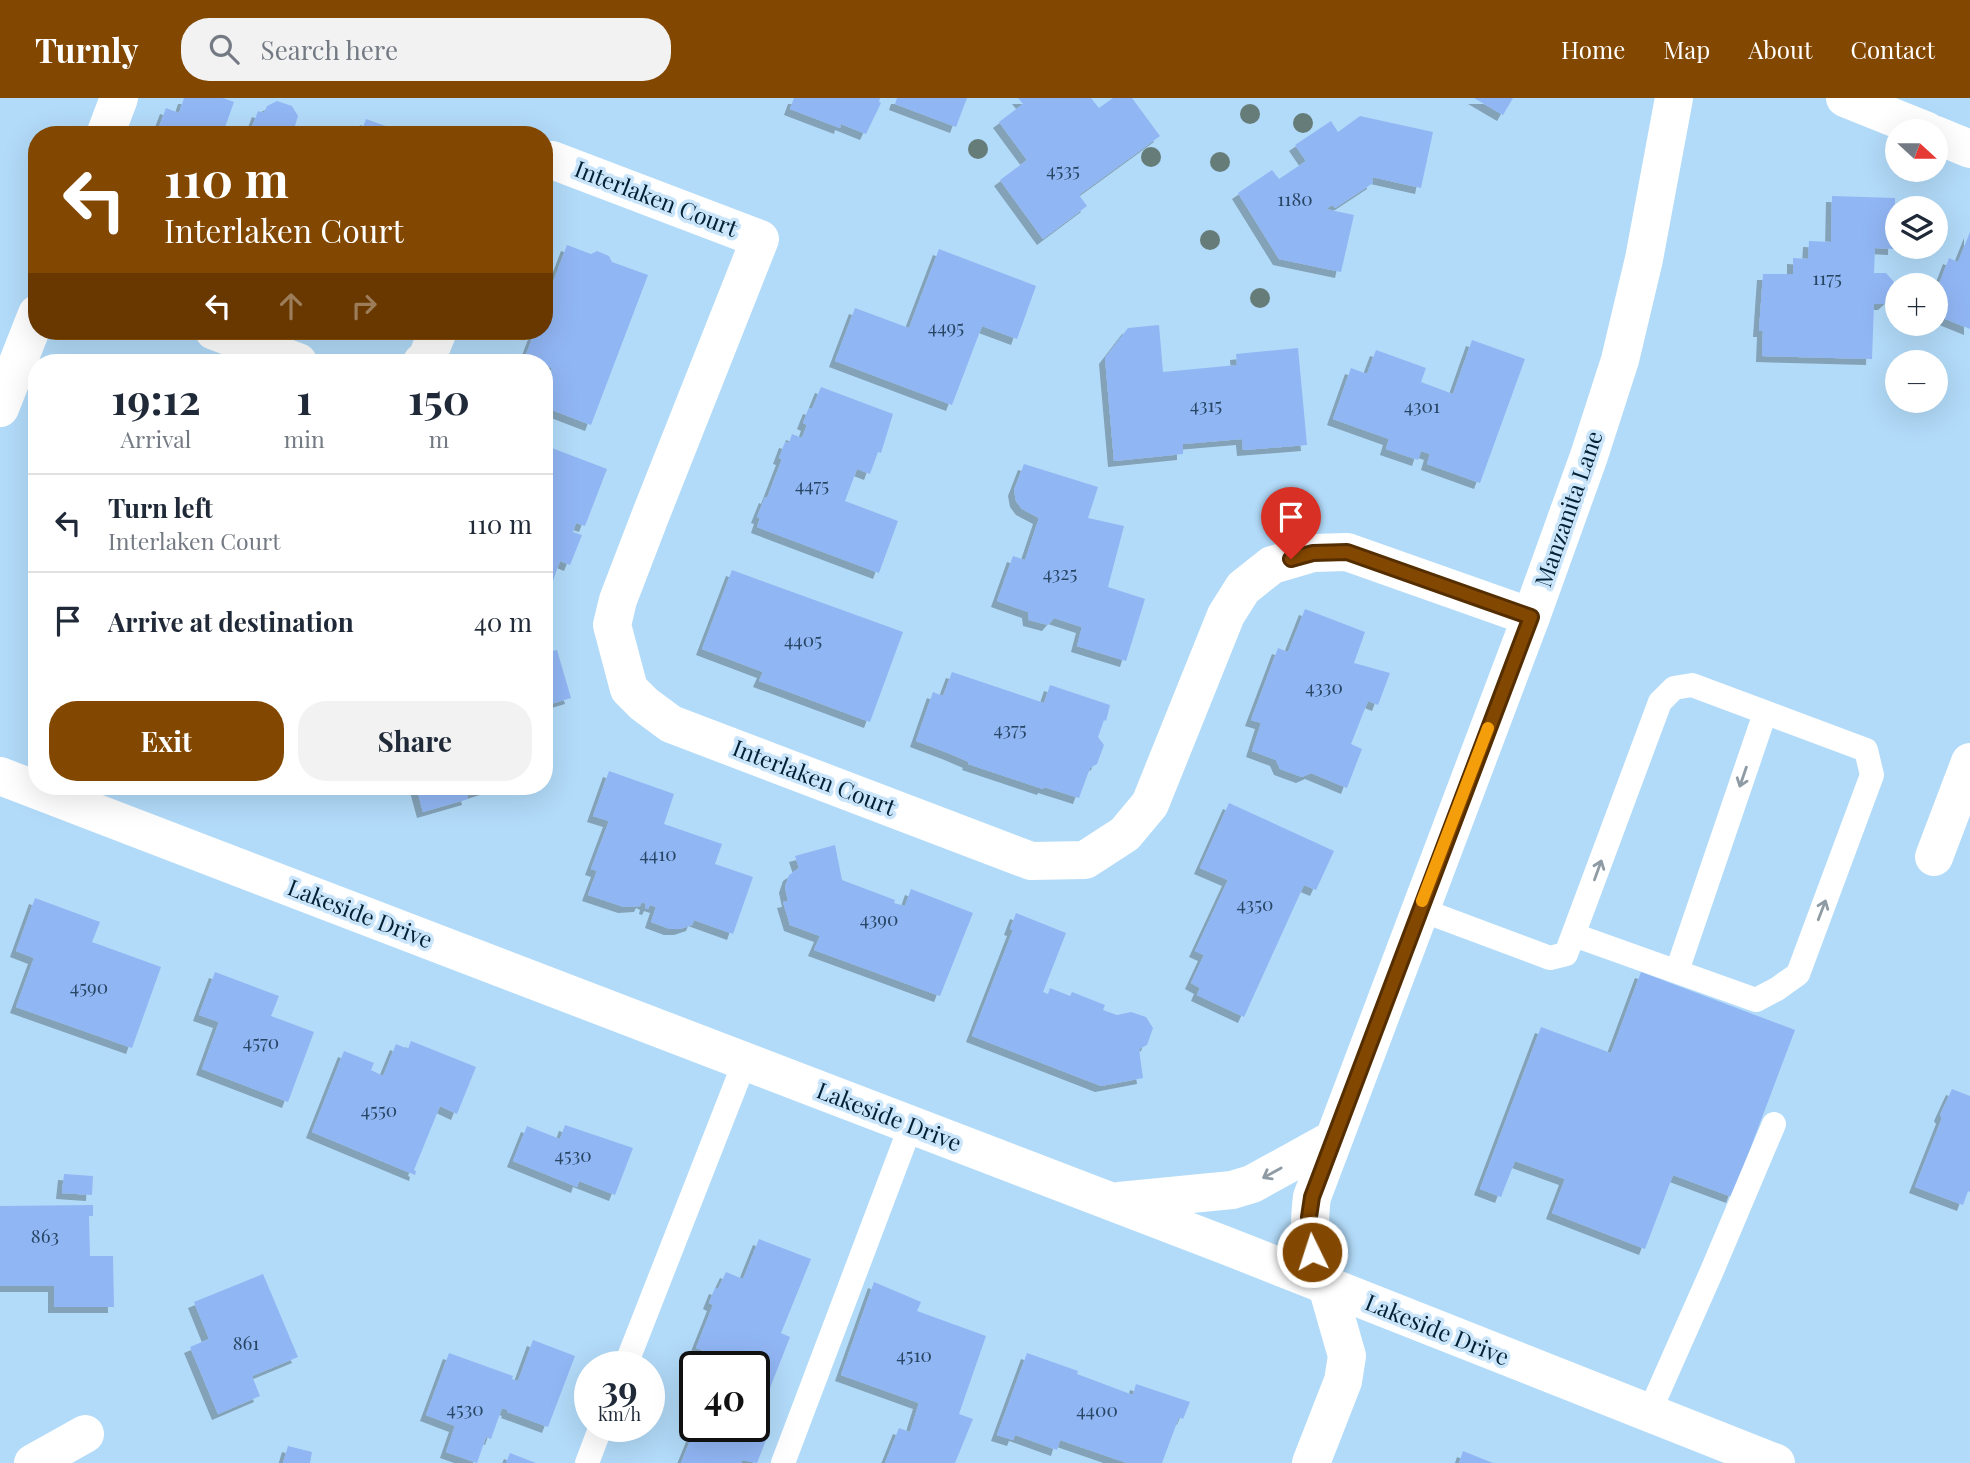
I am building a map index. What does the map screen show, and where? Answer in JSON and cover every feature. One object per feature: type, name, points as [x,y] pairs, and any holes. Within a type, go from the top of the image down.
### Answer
[{"type":"street","points":[[108,126],[119,98]]},
{"type":"street","name":"Manzanita Lane","points":[[1311,1463],[1343,1381],[1347,1356],[1327,1286],[1312,1252],[1309,1217],[1312,1197],[1589,456],[1619,360],[1644,259],[1674,98]]},
{"type":"street","points":[[1845,98],[1897,119]]},
{"type":"street","points":[[1948,140],[1970,149]]},
{"type":"street","name":"Interlaken Court","points":[[553,160],[760,239],[651,513],[618,600],[612,625],[629,689],[644,705],[671,724],[1031,861],[1085,860],[1125,834],[1150,804],[1226,615],[1242,588],[1272,565],[1313,553],[1347,552],[1531,617]]},
{"type":"street","points":[[0,408],[28,337]]},
{"type":"street","points":[[238,340],[276,354]]},
{"type":"street","points":[[1934,857],[1970,762]]},
{"type":"street","name":"Lakeside Drive","points":[[0,776],[28,787]]},
{"type":"street","name":"Lakeside Drive","points":[[50,795],[1110,1201],[1776,1463]]},
{"type":"street","points":[[1110,1201],[1231,1190],[1252,1184],[1332,1140]]},
{"type":"street","points":[[33,1463],[85,1434]]},
{"type":"lane","points":[[1419,909],[1550,958],[1566,954],[1660,702],[1674,688],[1692,685],[1866,750],[1872,775],[1798,974],[1777,989],[1756,1000],[1574,934]]},
{"type":"lane","points":[[1677,971],[1765,713]]},
{"type":"lane","points":[[631,1351],[745,1061]]},
{"type":"lane","points":[[1648,1413],[1712,1273],[1774,1124]]},
{"type":"lane","points":[[783,1463],[911,1125]]},
{"type":"lane","points":[[587,1463],[595,1442]]},
{"type":"building","points":[[184,98],[223,98],[234,102],[225,126],[159,126],[166,108],[179,113]]},
{"type":"building","points":[[794,98],[880,98],[881,103],[866,134],[841,124],[840,128],[790,109]]},
{"type":"building","points":[[897,98],[967,98],[956,127],[895,104]]},
{"type":"building","points":[[1018,98],[1091,98],[1099,108],[1113,98],[1132,98],[1160,136],[1079,195],[1087,206],[1043,239],[1000,180],[1027,160],[999,122],[1023,104]]},
{"type":"building","points":[[1474,98],[1513,98],[1503,115]]},
{"type":"building","points":[[277,101],[292,106],[298,116],[295,126],[252,126],[258,111],[264,113],[267,106]]},
{"type":"building","points":[[1360,116],[1433,132],[1421,188],[1372,177],[1373,183],[1335,208],[1332,205],[1326,209],[1354,215],[1341,272],[1279,259],[1238,193],[1272,170],[1279,179],[1306,161],[1295,145],[1331,121],[1338,132]]},
{"type":"building","points":[[366,119],[386,126],[363,126]]},
{"type":"building","points":[[1832,196],[1885,198],[1885,249],[1875,248],[1874,273],[1885,273],[1885,303],[1874,304],[1872,359],[1762,356],[1763,331],[1759,331],[1763,274],[1793,274],[1793,258],[1808,259],[1809,241],[1831,242]]},
{"type":"building","points":[[1970,232],[1970,329],[1948,320],[1948,273],[1943,273],[1949,258],[1958,262]]},
{"type":"building","points":[[567,245],[591,254],[597,251],[609,256],[612,262],[648,275],[591,425],[553,410],[553,354],[526,354],[532,340],[553,340],[553,282]]},
{"type":"building","points":[[939,249],[1036,286],[1017,339],[982,326],[952,405],[835,361],[855,308],[909,328]]},
{"type":"building","points":[[1159,325],[1163,372],[1237,365],[1236,354],[1298,348],[1307,445],[1243,450],[1242,439],[1183,444],[1183,454],[1114,461],[1105,358],[1128,328]]},
{"type":"building","points":[[1472,340],[1525,359],[1480,483],[1427,464],[1430,454],[1421,451],[1418,460],[1386,449],[1389,439],[1333,419],[1351,368],[1367,374],[1376,350],[1426,368],[1421,382],[1453,394]]},
{"type":"building","points":[[821,387],[893,414],[881,453],[878,452],[870,474],[857,469],[845,501],[898,521],[879,573],[757,527],[760,518],[757,517],[782,459],[779,458],[785,442],[789,443],[792,434],[802,438],[807,425],[803,423]]},
{"type":"building","points":[[553,448],[607,469],[585,526],[576,523],[573,532],[582,535],[570,565],[560,561],[553,581]]},
{"type":"building","points":[[1024,464],[1098,487],[1088,518],[1124,526],[1108,587],[1145,599],[1126,661],[1077,646],[1082,627],[1054,618],[1048,625],[1029,620],[1028,612],[997,601],[1013,556],[1025,560],[1039,518],[1022,509],[1016,501],[1014,490]]},
{"type":"building","points":[[732,570],[903,632],[870,722],[759,681],[763,672],[702,649]]},
{"type":"building","points":[[1305,609],[1365,632],[1354,663],[1390,673],[1378,705],[1368,701],[1351,744],[1362,749],[1347,788],[1311,773],[1302,777],[1280,769],[1276,760],[1252,751],[1261,723],[1251,720],[1278,648],[1288,652]]},
{"type":"building","points":[[557,650],[571,698],[553,703],[553,651]]},
{"type":"building","points":[[952,672],[1044,703],[1050,685],[1110,705],[1098,737],[1104,745],[1097,764],[1090,768],[1079,798],[968,764],[969,762],[916,741],[933,692],[943,696]]},
{"type":"building","points":[[609,771],[674,794],[664,824],[722,844],[715,864],[753,877],[733,934],[694,920],[692,925],[670,929],[651,922],[656,907],[650,905],[648,909],[645,908],[646,904],[642,902],[640,906],[624,907],[588,895],[597,871],[591,869],[609,821],[593,816]]},
{"type":"building","points":[[418,795],[467,795],[468,799],[423,812]]},
{"type":"building","points":[[1229,803],[1334,851],[1316,890],[1304,885],[1244,1017],[1197,995],[1200,988],[1191,983],[1204,955],[1195,951],[1228,880],[1200,868]]},
{"type":"building","points":[[835,845],[842,880],[905,906],[911,889],[973,913],[940,996],[814,950],[820,936],[790,925],[783,902],[788,901],[785,887],[789,875],[799,868],[795,856]]},
{"type":"building","points":[[35,898],[100,922],[92,942],[161,967],[132,1048],[16,1007],[34,958],[16,951]]},
{"type":"building","points":[[1016,913],[1066,933],[1043,992],[1048,994],[1050,988],[1070,996],[1072,992],[1105,1005],[1103,1010],[1117,1015],[1131,1012],[1146,1017],[1153,1028],[1147,1045],[1139,1049],[1143,1078],[1101,1086],[972,1036],[1013,930],[1010,929]]},
{"type":"building","points":[[215,972],[279,996],[271,1016],[314,1032],[288,1102],[202,1069],[219,1022],[199,1015]]},
{"type":"building","points":[[1641,972],[1795,1030],[1732,1197],[1673,1175],[1645,1249],[1552,1213],[1565,1179],[1515,1161],[1501,1197],[1480,1189],[1541,1027],[1611,1053]]},
{"type":"building","points":[[411,1041],[476,1067],[457,1114],[440,1106],[414,1170],[415,1175],[312,1132],[344,1051],[374,1063],[371,1070],[383,1076],[396,1044],[408,1049]]},
{"type":"building","points":[[1952,1089],[1970,1096],[1970,1192],[1968,1191],[1963,1205],[1915,1187]]},
{"type":"building","points":[[565,1125],[633,1148],[615,1195],[579,1181],[577,1187],[513,1161],[527,1126],[560,1139]]},
{"type":"building","points":[[64,1174],[93,1176],[92,1195],[62,1193]]},
{"type":"building","points":[[93,1205],[93,1216],[89,1216],[90,1256],[113,1256],[114,1307],[54,1307],[54,1286],[0,1286],[0,1206]]},
{"type":"building","points":[[759,1239],[811,1259],[781,1333],[790,1337],[770,1388],[770,1351],[704,1351],[696,1348],[713,1305],[709,1303],[715,1288],[718,1289],[726,1272],[743,1279]]},
{"type":"building","points":[[263,1274],[298,1357],[252,1376],[260,1396],[218,1414],[190,1347],[209,1339],[194,1302]]},
{"type":"building","points":[[874,1282],[921,1302],[917,1311],[986,1336],[959,1414],[973,1419],[955,1463],[885,1463],[899,1428],[910,1432],[919,1403],[841,1375]]},
{"type":"building","points":[[533,1340],[574,1356],[548,1427],[502,1408],[491,1439],[486,1437],[477,1463],[446,1452],[455,1426],[426,1415],[449,1353],[513,1376],[512,1379],[518,1381]]},
{"type":"building","points":[[1027,1353],[1133,1395],[1136,1384],[1190,1402],[1183,1419],[1179,1417],[1162,1463],[1127,1463],[1060,1440],[1057,1450],[1015,1435],[1013,1440],[997,1435]]},
{"type":"building","points":[[690,1442],[765,1442],[757,1463],[742,1460],[741,1463],[681,1463]]},
{"type":"building","points":[[288,1446],[312,1452],[310,1463],[283,1463]]},
{"type":"building","points":[[1463,1451],[1493,1463],[1459,1463]]},
{"type":"building","points":[[510,1453],[536,1463],[506,1463]]},
{"type":"slow traffic","points":[[1422,901],[1488,728]]},
{"type":"route","points":[[1291,559],[1313,553],[1347,552],[1531,617],[1312,1197],[1309,1217],[1312,1252]]}]
